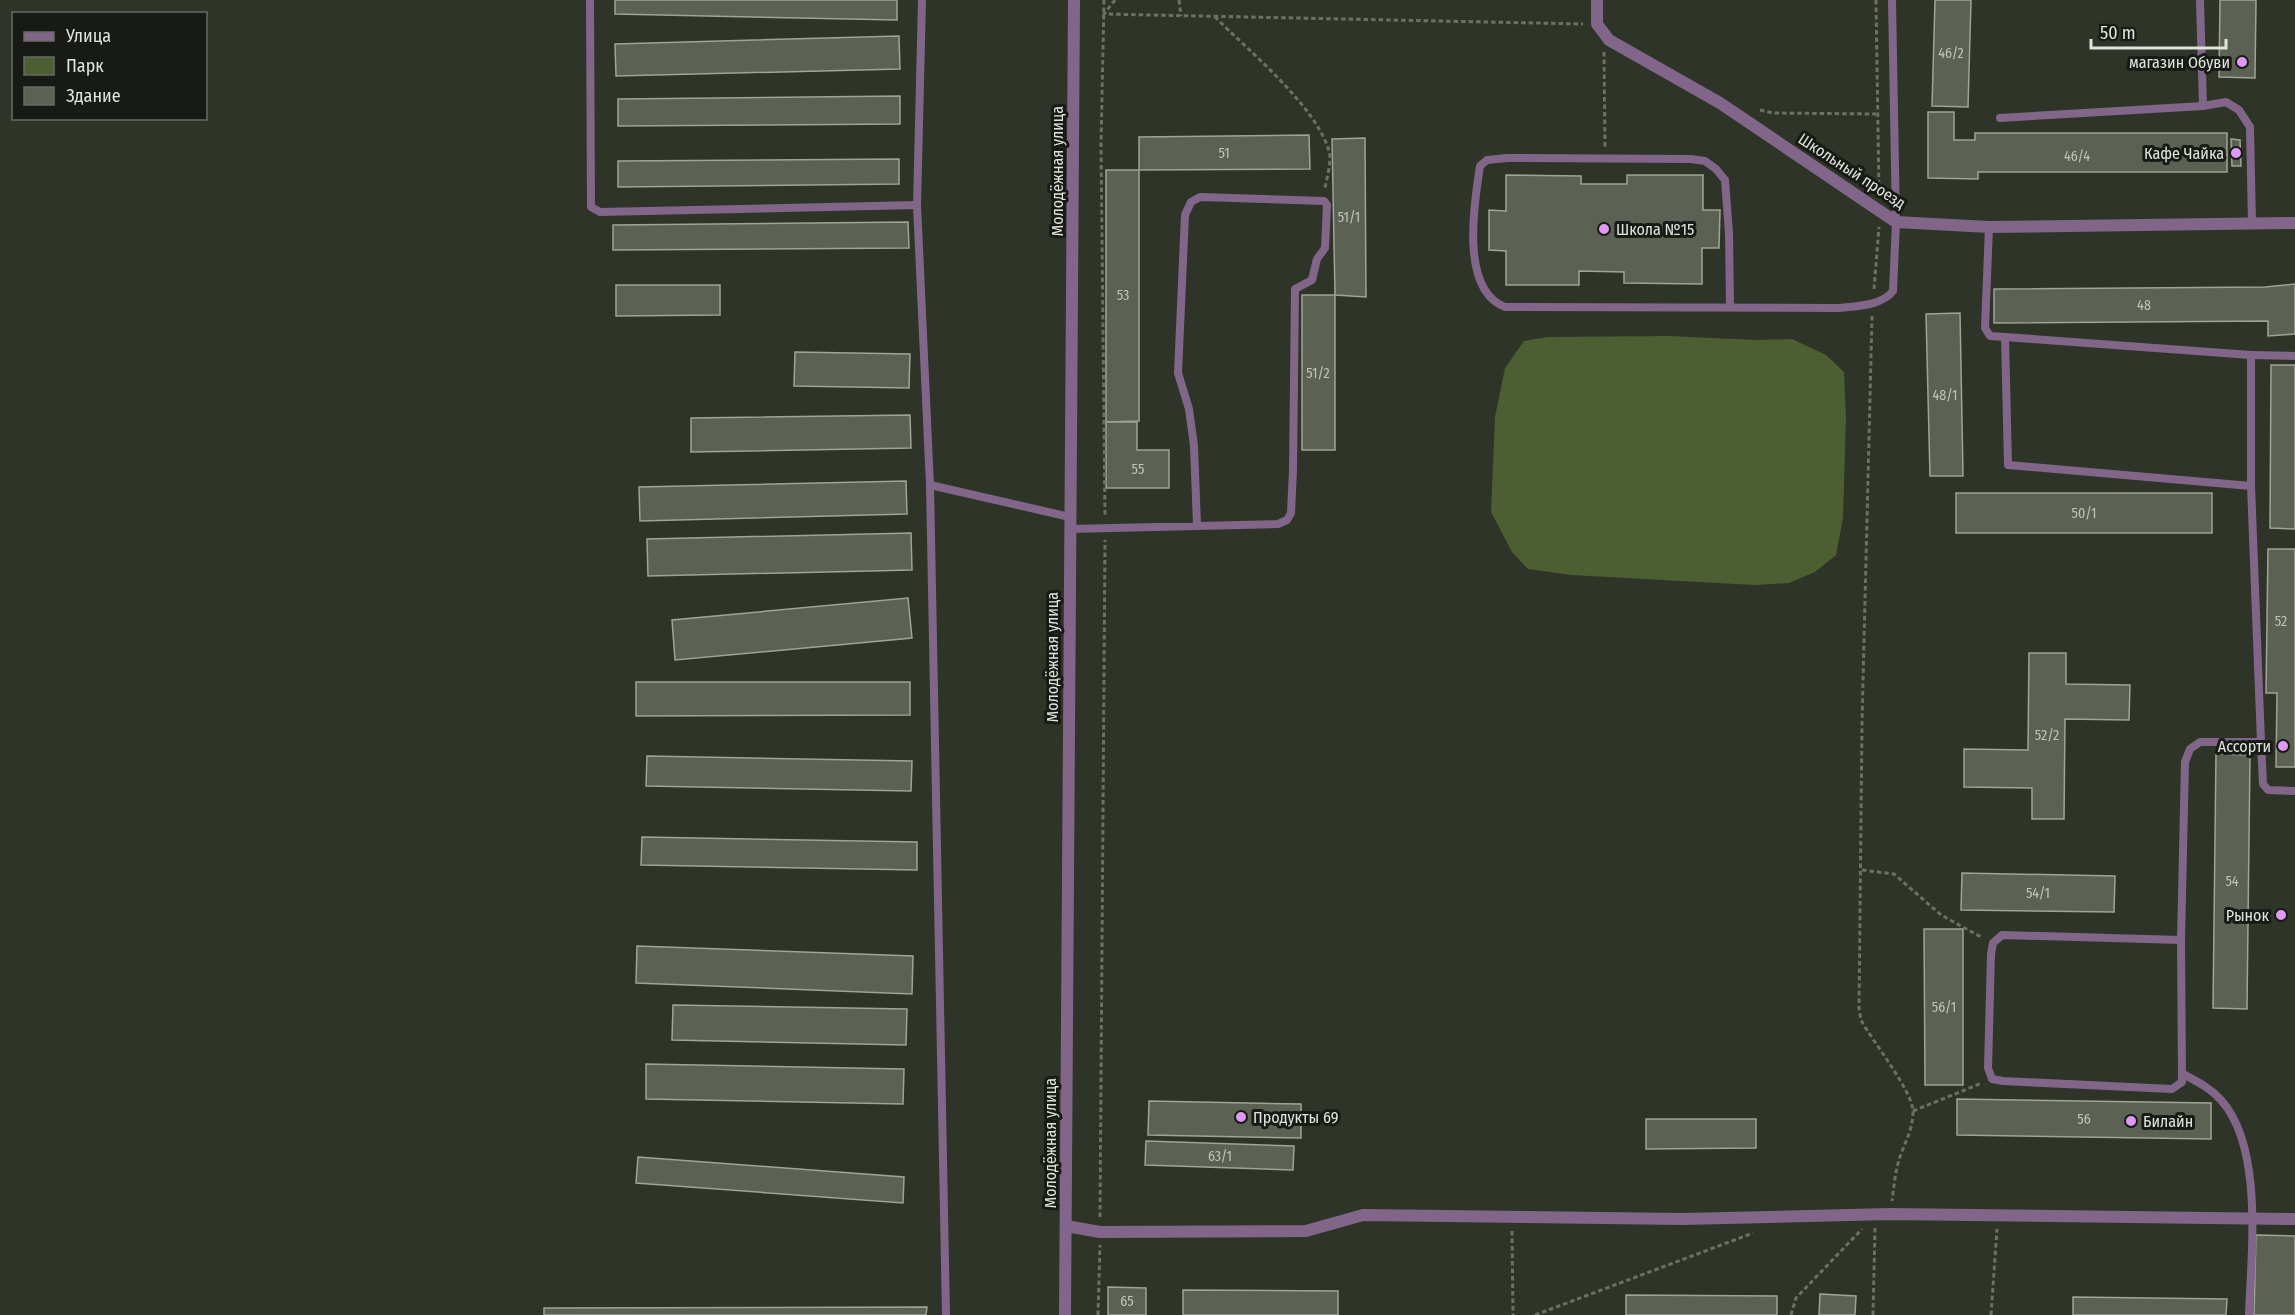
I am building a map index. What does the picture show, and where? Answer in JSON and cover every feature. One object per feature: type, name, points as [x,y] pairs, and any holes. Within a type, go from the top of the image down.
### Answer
[{"type":"street","name":"Молодёжная улица","points":[[1065,1315],[1074,0]]},
{"type":"street","points":[[1597,0],[1597,24]]},
{"type":"street","name":"Школьный проезд","points":[[1597,24],[1609,40],[1720,103],[1896,222],[1989,227],[2295,223]]},
{"type":"street","points":[[1066,1226],[1100,1232],[1306,1231],[1363,1215],[1683,1219],[1890,1214],[2295,1219]]},
{"type":"lane","points":[[590,0],[591,207],[600,212],[917,205]]},
{"type":"lane","points":[[922,0],[917,205],[930,485],[946,1315]]},
{"type":"lane","points":[[1730,306],[1725,180],[1705,161],[1507,158],[1487,160],[1480,166],[1474,206],[1475,263],[1484,292],[1494,303],[1505,308],[1603,309],[1730,306],[1838,308],[1872,303],[1889,296],[1893,291],[1896,222],[1892,0]]},
{"type":"lane","points":[[2200,0],[2203,106]]},
{"type":"lane","points":[[2000,118],[2203,106],[2226,102],[2239,110],[2250,127],[2253,224]]},
{"type":"lane","points":[[930,485],[1070,523],[1105,528],[1278,524],[1287,520],[1291,513],[1293,470],[1296,289],[1312,280],[1317,259],[1325,248],[1327,205],[1324,201],[1200,197],[1191,202],[1185,215],[1178,373],[1189,409],[1194,446],[1197,525]]},
{"type":"lane","points":[[1989,227],[1985,328],[1990,336],[2251,355],[2295,356]]},
{"type":"lane","points":[[2005,337],[2008,465],[2251,486]]},
{"type":"lane","points":[[2251,355],[2251,486],[2263,784],[2268,790],[2295,791]]},
{"type":"lane","points":[[2181,940],[2002,935],[1993,943],[1988,1068],[1992,1079],[2003,1082],[2172,1089],[2182,1082],[2181,940],[2185,762],[2190,749],[2200,742],[2261,742]]},
{"type":"lane","points":[[2183,1074],[2205,1086],[2223,1102],[2239,1131],[2249,1161],[2252,1217],[2249,1315]]},
{"type":"path","points":[[1098,1315],[1105,528],[1101,157],[1104,0]]},
{"type":"path","points":[[1104,14],[1115,0]]},
{"type":"path","points":[[1179,0],[1180,16]]},
{"type":"path","points":[[1876,0],[1879,211],[1877,264],[1872,303],[1862,723],[1859,1009],[1861,1020],[1911,1100],[1913,1111],[1909,1137],[1899,1158],[1890,1214]]},
{"type":"path","points":[[1104,14],[1597,24]]},
{"type":"path","points":[[1214,15],[1306,108],[1319,129],[1329,153],[1324,201]]},
{"type":"path","points":[[1605,158],[1603,50],[1609,40]]},
{"type":"path","points":[[1752,109],[1773,113],[1877,114]]},
{"type":"path","points":[[1862,870],[1894,874],[1941,915],[1993,943]]},
{"type":"path","points":[[1913,1111],[1992,1079]]},
{"type":"path","points":[[1791,1315],[1796,1298],[1875,1214]]},
{"type":"path","points":[[1873,1315],[1875,1214]]},
{"type":"path","points":[[1991,1315],[1998,1215]]},
{"type":"path","points":[[1511,1217],[1514,1315]]},
{"type":"path","points":[[1535,1315],[1763,1229]]},
{"type":"green space","points":[[1668,336],[1757,340],[1792,339],[1826,355],[1844,372],[1846,418],[1843,518],[1836,555],[1815,572],[1789,583],[1754,585],[1571,575],[1528,569],[1512,552],[1491,512],[1495,417],[1505,368],[1524,341],[1547,337]]},
{"type":"building","points":[[615,0],[897,0],[897,20],[615,14]]},
{"type":"building","points":[[1935,0],[1971,0],[1968,107],[1932,106]]},
{"type":"building","points":[[2220,0],[2256,0],[2255,78],[2219,77]]},
{"type":"building","points":[[899,36],[900,69],[616,76],[615,44]]},
{"type":"building","points":[[900,96],[900,124],[618,126],[618,99]]},
{"type":"building","points":[[1928,112],[1954,112],[1954,140],[1975,140],[1975,133],[2227,133],[2227,172],[1978,172],[1978,179],[1928,178]]},
{"type":"building","points":[[1309,135],[1310,169],[1139,170],[1139,137]]},
{"type":"building","points":[[1365,138],[1366,297],[1335,295],[1332,139]]},
{"type":"building","name":"Кафе Чайка","points":[[2231,139],[2240,140],[2241,166],[2232,166]]},
{"type":"building","points":[[899,159],[899,184],[618,187],[618,161]]},
{"type":"building","points":[[1106,170],[1139,170],[1139,421],[1106,422]]},
{"type":"building","name":"Школа №15","points":[[1506,175],[1581,176],[1581,184],[1627,184],[1627,175],[1703,175],[1703,210],[1720,210],[1719,248],[1702,248],[1702,284],[1624,283],[1624,272],[1579,271],[1579,285],[1506,285],[1506,251],[1489,250],[1489,210],[1506,211]]},
{"type":"building","points":[[908,222],[909,248],[613,250],[613,225]]},
{"type":"building","points":[[2295,284],[2295,334],[2268,336],[2268,321],[1994,323],[1994,289],[2265,287]]},
{"type":"building","points":[[616,285],[720,285],[720,315],[616,316]]},
{"type":"building","points":[[1302,295],[1335,295],[1335,450],[1302,450]]},
{"type":"building","points":[[1960,313],[1963,476],[1930,476],[1926,314]]},
{"type":"building","points":[[795,352],[910,354],[909,388],[794,386]]},
{"type":"building","points":[[2271,365],[2295,365],[2295,529],[2270,528]]},
{"type":"building","points":[[910,415],[911,448],[691,452],[691,418]]},
{"type":"building","points":[[1106,422],[1137,422],[1137,450],[1169,450],[1169,488],[1106,488]]},
{"type":"building","points":[[906,481],[907,514],[640,521],[639,487]]},
{"type":"building","points":[[1956,493],[2212,493],[2212,533],[1956,533]]},
{"type":"building","points":[[911,533],[912,570],[648,576],[647,539]]},
{"type":"building","points":[[2268,549],[2295,549],[2295,767],[2276,767],[2277,693],[2266,693]]},
{"type":"building","points":[[908,598],[912,638],[675,660],[672,620]]},
{"type":"building","points":[[2029,653],[2066,653],[2066,684],[2130,685],[2129,720],[2065,719],[2064,819],[2032,819],[2032,788],[1964,787],[1964,749],[2028,750]]},
{"type":"building","points":[[636,682],[910,682],[910,715],[636,716]]},
{"type":"building","points":[[2216,754],[2250,755],[2247,1009],[2213,1008]]},
{"type":"building","points":[[647,756],[912,761],[911,791],[646,786]]},
{"type":"building","points":[[642,837],[917,842],[917,870],[641,865]]},
{"type":"building","points":[[1962,873],[2115,876],[2114,912],[1961,910]]},
{"type":"building","points":[[1924,929],[1963,929],[1963,1085],[1925,1085]]},
{"type":"building","points":[[637,946],[913,956],[912,994],[636,983]]},
{"type":"building","points":[[673,1005],[907,1009],[906,1045],[672,1040]]},
{"type":"building","points":[[646,1064],[904,1069],[903,1104],[646,1099]]},
{"type":"building","points":[[1957,1099],[2211,1103],[2211,1139],[1957,1135]]},
{"type":"building","points":[[1149,1101],[1301,1104],[1301,1138],[1148,1135]]},
{"type":"building","points":[[1646,1119],[1756,1119],[1756,1148],[1646,1149]]},
{"type":"building","points":[[1146,1141],[1294,1146],[1293,1170],[1145,1165]]},
{"type":"building","points":[[638,1157],[904,1177],[903,1203],[636,1183]]},
{"type":"building","points":[[2256,1235],[2295,1236],[2295,1315],[2254,1315]]},
{"type":"building","points":[[1108,1287],[1146,1288],[1146,1315],[1108,1315]]},
{"type":"building","points":[[1183,1290],[1338,1291],[1338,1315],[1183,1315]]},
{"type":"building","points":[[1820,1294],[1856,1296],[1855,1315],[1819,1315]]},
{"type":"building","points":[[1626,1295],[1777,1296],[1777,1315],[1626,1315]]},
{"type":"building","points":[[2073,1297],[2227,1299],[2226,1315],[2073,1315]]},
{"type":"building","points":[[927,1307],[926,1315],[544,1315],[544,1308]]},
{"type":"place","name":"магазин Обуви","points":[[2242,62]]},
{"type":"place","name":"Кафе Чайка","points":[[2236,153]]},
{"type":"place","name":"Школа №15","points":[[1604,229]]},
{"type":"place","name":"Ассорти","points":[[2283,746]]},
{"type":"place","name":"Рынок","points":[[2281,915]]},
{"type":"place","name":"Продукты 69","points":[[1241,1117]]},
{"type":"place","name":"Билайн","points":[[2131,1121]]}]
